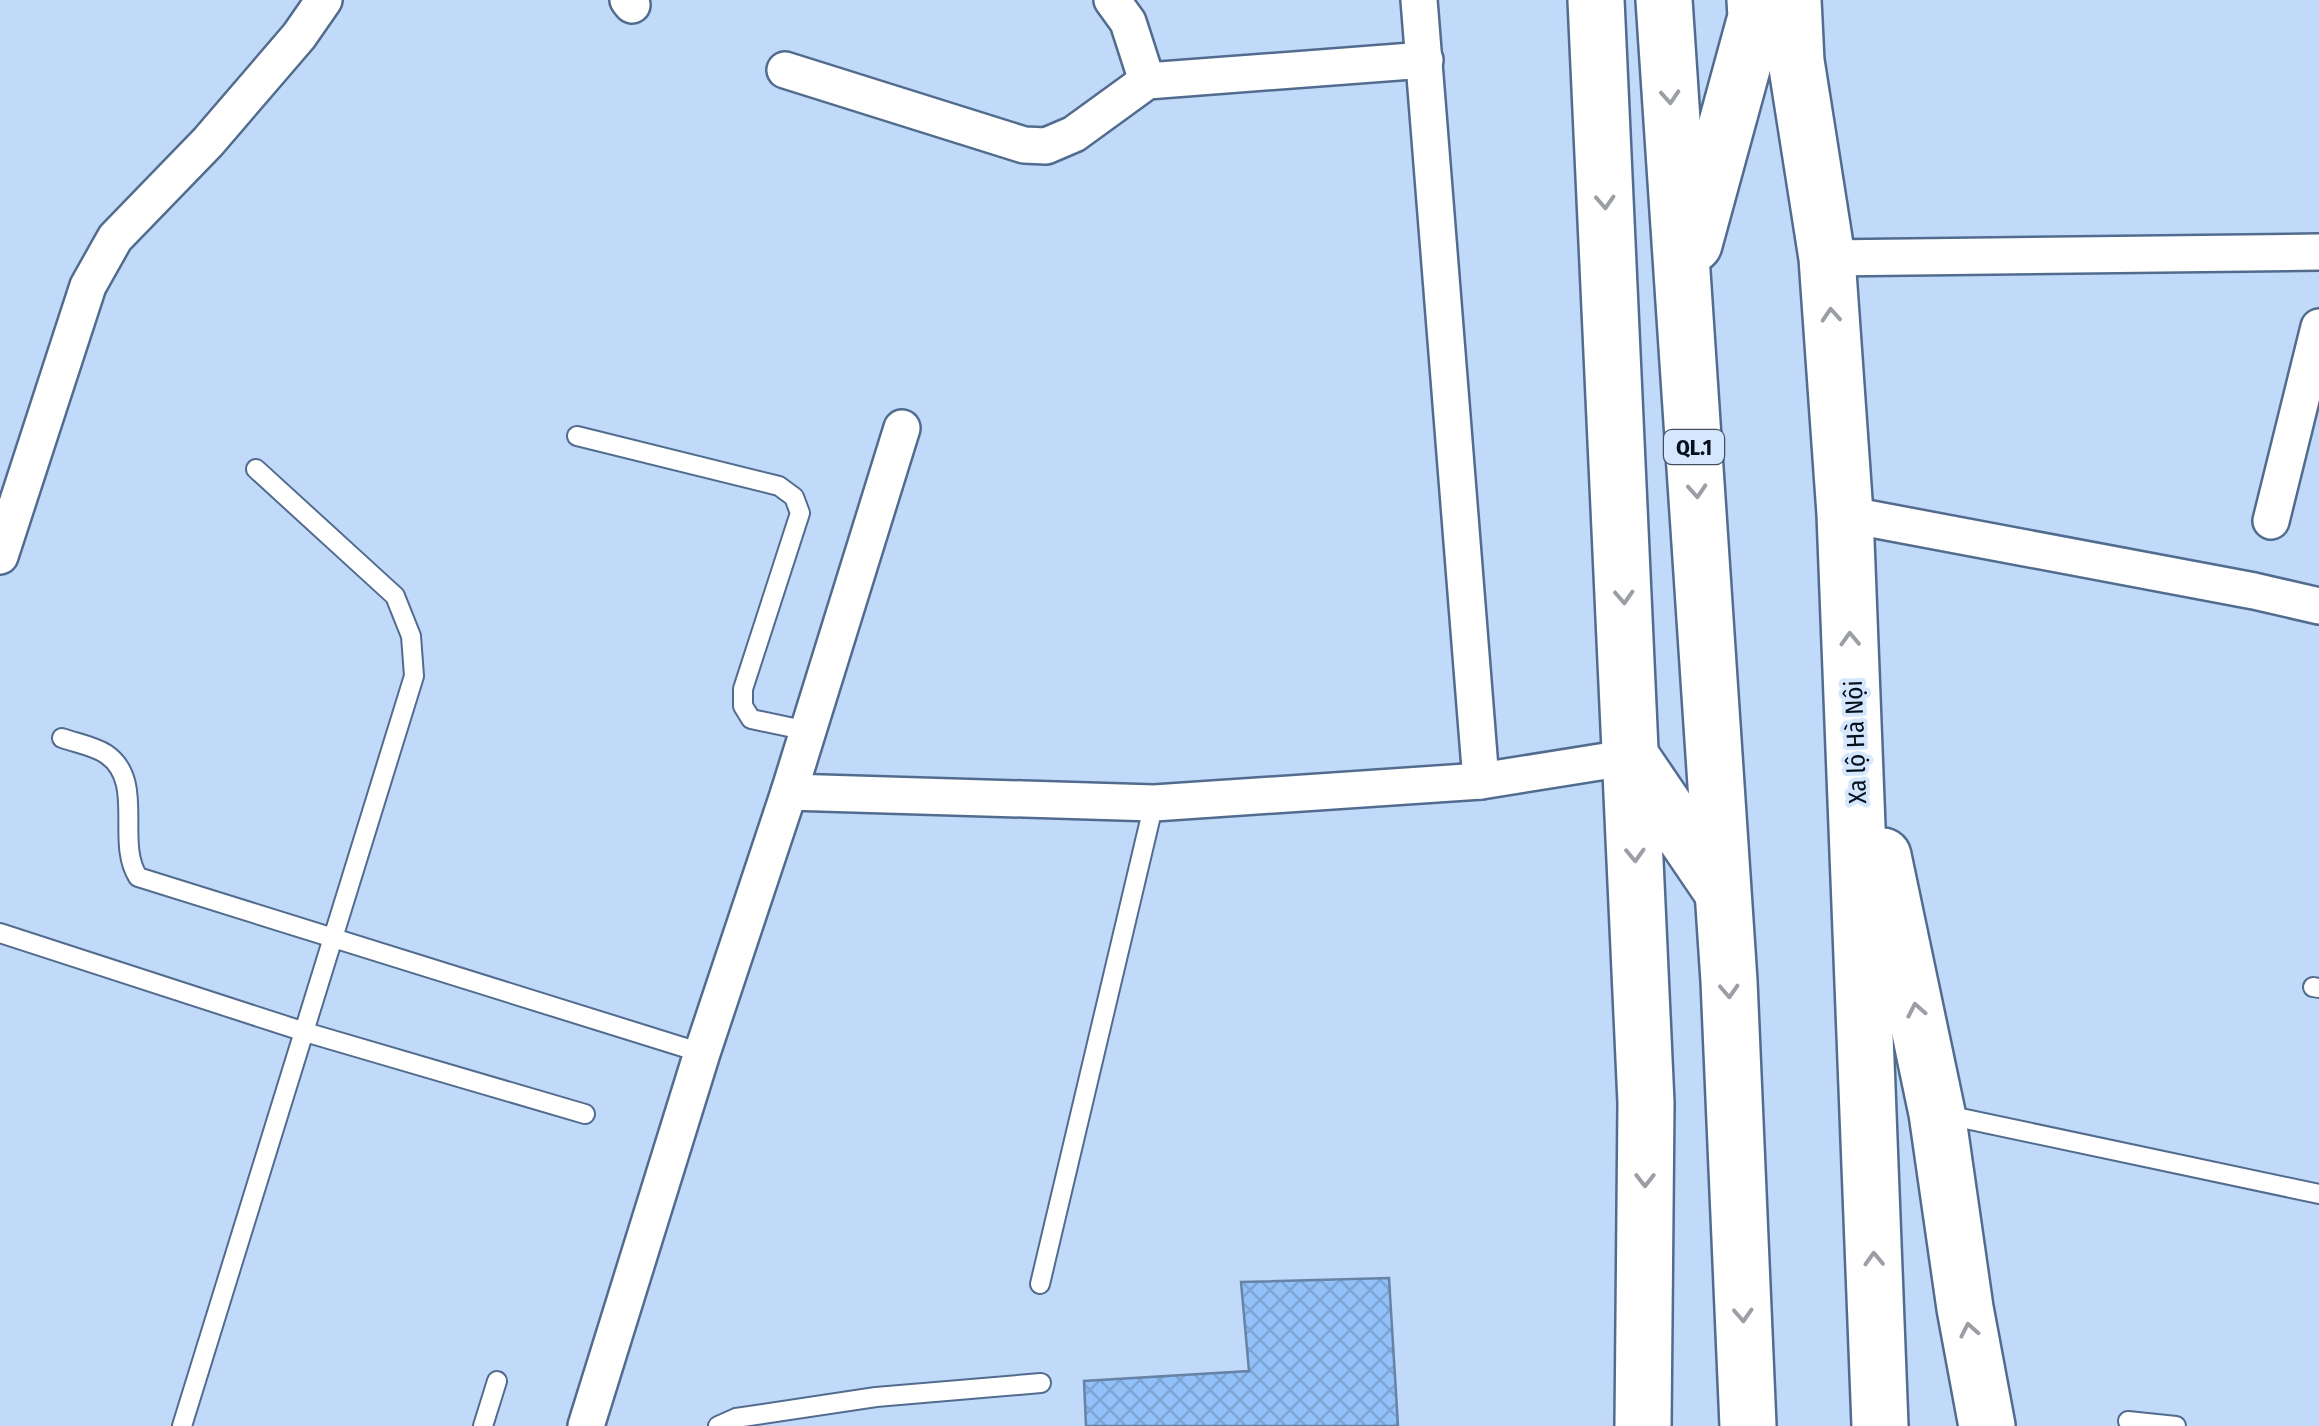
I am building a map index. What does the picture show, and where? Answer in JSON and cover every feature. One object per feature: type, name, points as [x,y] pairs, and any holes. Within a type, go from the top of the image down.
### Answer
[{"type":"highway","points":[[1596,0],[1646,1103],[1643,1426]]},
{"type":"highway","name":"QL.1","points":[[1664,0],[1723,893],[1748,1426]]},
{"type":"highway","name":"QL.1","points":[[1683,283],[1756,17],[1755,0]]},
{"type":"highway","name":"Xa lộ Hà Nội","points":[[1793,0],[1796,62],[1828,258],[1845,514],[1880,1426]]},
{"type":"highway","points":[[1796,62],[1823,0]]},
{"type":"highway","points":[[1631,758],[1705,613]]},
{"type":"highway","points":[[1854,737],[1904,946],[1936,1112],[1987,1426]]},
{"type":"highway","points":[[1631,758],[1723,893]]},
{"type":"street","points":[[0,556],[11,487],[88,286],[115,238],[208,142],[300,36],[324,0]]},
{"type":"street","points":[[1112,0],[1128,22],[1147,81]]},
{"type":"street","points":[[1418,0],[1481,780]]},
{"type":"street","points":[[785,70],[1024,145],[1046,146],[1074,134],[1147,81],[1425,60]]},
{"type":"street","points":[[1828,258],[2319,252]]},
{"type":"street","points":[[2271,521],[2319,327]]},
{"type":"street","points":[[586,1426],[902,428]]},
{"type":"street","points":[[1845,514],[2254,590],[2319,606]]},
{"type":"street","points":[[789,792],[1154,803],[1481,780],[1631,758]]},
{"type":"lane","points":[[577,436],[779,486],[794,497],[800,513],[743,689],[743,706],[750,719],[808,731]]},
{"type":"lane","points":[[182,1426],[414,676],[412,636],[395,596],[256,469]]},
{"type":"lane","points":[[62,738],[103,751],[119,764],[130,804],[130,864],[138,877],[702,1053]]},
{"type":"lane","points":[[1040,1284],[1154,803]]},
{"type":"lane","points":[[0,933],[304,1032],[585,1114]]},
{"type":"lane","points":[[1936,1112],[2319,1194]]},
{"type":"lane","points":[[483,1426],[497,1381]]},
{"type":"lane","points":[[718,1426],[736,1418],[876,1398],[1041,1383]]},
{"type":"lane","points":[[2128,1421],[2176,1426]]},
{"type":"building","points":[[1389,1278],[1398,1426],[1086,1426],[1084,1381],[1249,1371],[1241,1282]]}]
